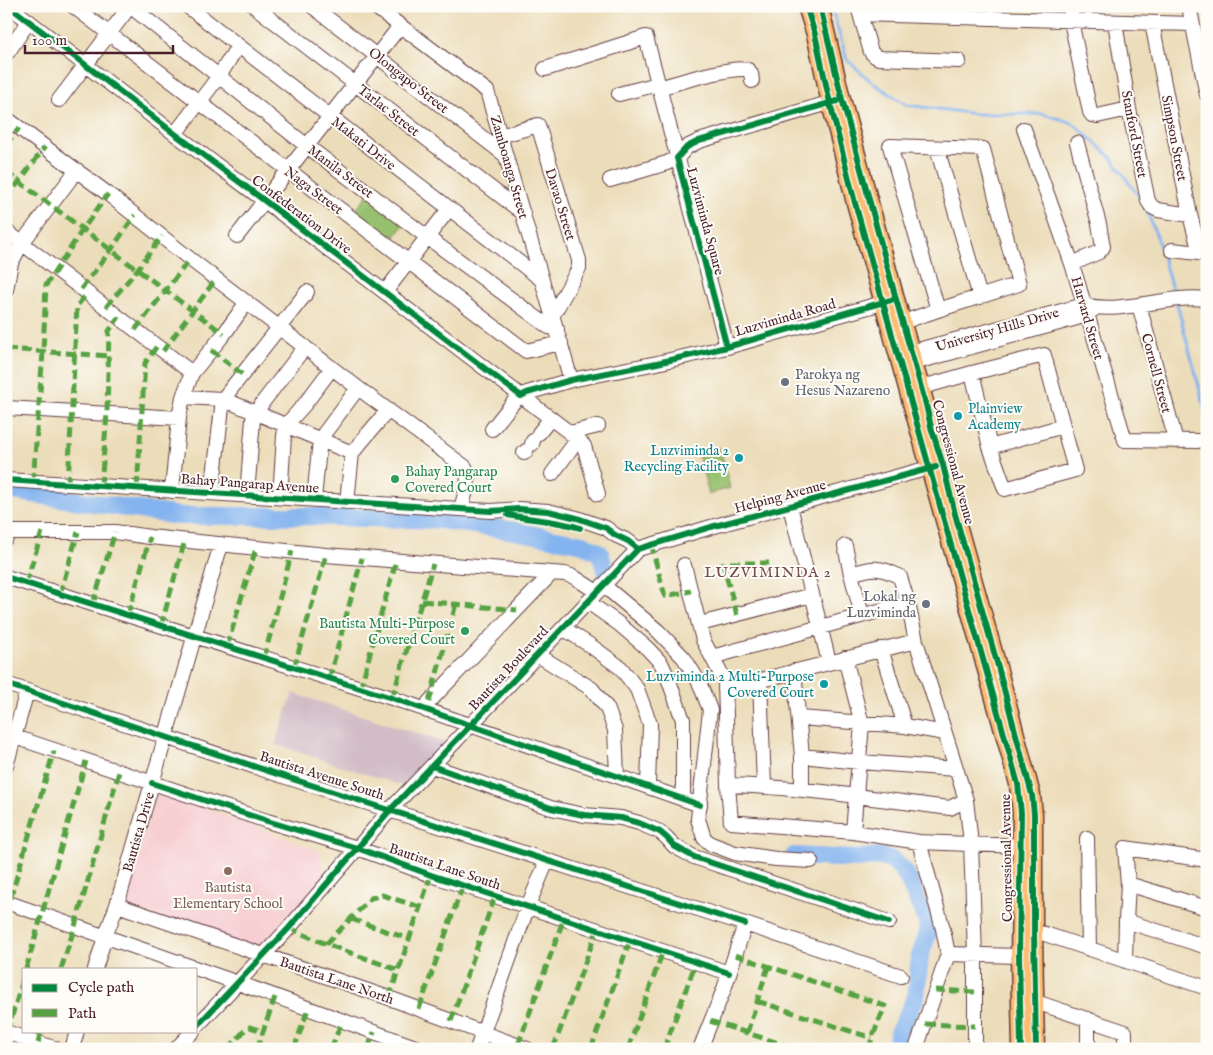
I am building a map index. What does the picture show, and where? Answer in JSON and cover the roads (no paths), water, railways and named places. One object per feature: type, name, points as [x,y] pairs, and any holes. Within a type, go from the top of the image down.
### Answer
[{"type":"main road","name":"Congressional Avenue","points":[[806,6],[836,101],[889,301],[915,390],[931,427],[936,466],[1018,784],[1021,813],[1020,846],[1027,932],[1036,1002],[1036,1049]]},
{"type":"main road","name":"Congressional Avenue","points":[[820,6],[836,101]]},
{"type":"main road","name":"Congressional Avenue","points":[[889,301],[903,322],[906,359]]},
{"type":"main road","name":"Congressional Avenue","points":[[936,466],[957,523],[1032,795],[1034,814],[1027,932],[1019,956],[1021,1049]]},
{"type":"street","name":"Confederation Drive","points":[[9,6],[574,436],[584,446],[598,494]]},
{"type":"street","name":"Naga Street","points":[[74,6],[526,351],[561,343]]},
{"type":"street","points":[[59,100],[130,6]]},
{"type":"street","name":"Manila Street","points":[[130,6],[427,238],[549,327],[555,322]]},
{"type":"street","name":"Makati Drive","points":[[187,6],[542,280]]},
{"type":"street","name":"Tarlac Street","points":[[254,6],[523,213]]},
{"type":"street","name":"Olongapo Street","points":[[312,6],[505,155]]},
{"type":"street","name":"Zamboanga Street","points":[[374,6],[487,91],[571,380]]},
{"type":"street","points":[[1071,6],[1071,21],[1090,112],[1097,116],[1129,109]]},
{"type":"street","points":[[1189,6],[1207,95]]},
{"type":"street","points":[[959,61],[879,58],[875,56],[872,52],[859,10],[1009,12],[1071,21],[1192,24]]},
{"type":"street","points":[[8,52],[29,21]]},
{"type":"street","name":"Stanford Street","points":[[1115,22],[1129,109],[1148,200],[1152,207],[1158,210],[1190,215]]},
{"type":"street","name":"Simpson Street","points":[[1152,23],[1190,215],[1203,254]]},
{"type":"street","points":[[237,236],[400,26]]},
{"type":"street","points":[[545,69],[646,37],[677,158],[667,164],[610,180]]},
{"type":"street","points":[[175,134],[219,76],[238,46]]},
{"type":"street","points":[[620,94],[744,69],[750,72],[752,81]]},
{"type":"street","name":"Luzviminda Square","points":[[726,347],[677,158],[687,147],[700,141],[836,101]]},
{"type":"street","points":[[6,118],[77,170],[358,388],[465,467],[468,479],[461,509]]},
{"type":"street","name":"Davao Street","points":[[500,136],[538,126],[579,260],[579,268],[555,322]]},
{"type":"street","name":"Harvard Street","points":[[1024,129],[1089,309],[1125,440],[1198,441]]},
{"type":"street","points":[[1072,264],[1099,252],[1103,247],[1099,224],[1077,144]]},
{"type":"street","points":[[903,322],[1019,284],[983,149],[890,146],[938,310]]},
{"type":"street","points":[[937,148],[980,297]]},
{"type":"street","points":[[6,290],[10,263],[22,243],[77,170]]},
{"type":"street","points":[[385,292],[449,209]]},
{"type":"street","points":[[6,231],[192,374]]},
{"type":"street","points":[[1172,250],[1203,254]]},
{"type":"street","points":[[212,493],[223,399],[307,292]]},
{"type":"street","name":"University Hills Drive","points":[[906,359],[1077,318],[1089,309],[1186,299],[1207,300]]},
{"type":"street","name":"Luzviminda Road","points":[[571,380],[726,347],[889,301]]},
{"type":"street","points":[[172,490],[183,396],[192,374],[247,302]]},
{"type":"street","name":"Cornell Street","points":[[1139,305],[1176,441]]},
{"type":"street","points":[[247,495],[253,419],[263,402],[305,347]]},
{"type":"street","points":[[915,390],[972,374],[1044,356],[1075,470],[1005,489],[990,447],[972,374]]},
{"type":"street","points":[[280,497],[286,425],[332,368]]},
{"type":"street","points":[[492,429],[516,399],[527,393],[571,380]]},
{"type":"street","points":[[314,499],[320,439],[358,388]]},
{"type":"street","points":[[183,396],[223,399],[352,452]]},
{"type":"street","points":[[6,408],[179,418]]},
{"type":"street","points":[[347,502],[352,452],[388,410]]},
{"type":"street","points":[[531,445],[551,418]]},
{"type":"street","points":[[552,474],[574,436],[598,426]]},
{"type":"street","points":[[990,447],[1063,426]]},
{"type":"street","name":"Helping Avenue","points":[[638,549],[711,527],[936,466]]},
{"type":"street","name":"Bahay Pangarap Avenue","points":[[6,480],[492,511],[519,517],[548,520],[603,535],[615,535],[628,541],[638,549]]},
{"type":"street","points":[[790,506],[829,662]]},
{"type":"street","points":[[7,533],[115,532],[353,558],[565,574],[574,577],[596,593],[658,631],[684,658],[699,682],[710,710],[698,819],[704,838],[711,844],[735,853],[811,861]]},
{"type":"street","name":"Bautista Drive","points":[[95,968],[117,905],[221,544]]},
{"type":"street","points":[[844,546],[862,615]]},
{"type":"street","name":"Bautista Boulevard","points":[[198,1025],[289,928],[390,810],[638,549]]},
{"type":"street","points":[[684,566],[704,640],[725,682],[731,822],[853,832],[919,842],[1020,846]]},
{"type":"street","points":[[851,574],[870,568],[888,570],[900,577],[916,641],[966,800],[971,843],[975,955],[974,1049]]},
{"type":"street","points":[[427,711],[429,702],[552,573]]},
{"type":"street","points":[[6,577],[392,698],[700,805]]},
{"type":"street","points":[[596,593],[620,624],[647,648],[661,663],[664,670],[683,720],[682,798]]},
{"type":"street","points":[[700,624],[812,595]]},
{"type":"street","points":[[712,657],[908,603]]},
{"type":"street","points":[[563,628],[592,646],[621,668],[637,689],[650,724],[648,786]]},
{"type":"street","points":[[725,689],[916,641]]},
{"type":"street","points":[[881,649],[904,726]]},
{"type":"street","points":[[538,654],[592,688],[607,708],[615,730],[617,775]]},
{"type":"street","points":[[846,658],[862,724],[853,832]]},
{"type":"street","points":[[794,671],[802,756],[802,789]]},
{"type":"street","points":[[760,680],[764,786]]},
{"type":"street","name":"Bautista Avenue South","points":[[6,684],[901,976]]},
{"type":"street","points":[[6,766],[10,736],[27,691]]},
{"type":"street","points":[[799,718],[904,726],[945,733]]},
{"type":"street","name":"Bautista Lane South","points":[[10,736],[267,821],[356,848],[431,875],[729,973]]},
{"type":"street","points":[[802,756],[956,769]]},
{"type":"street","points":[[432,766],[551,808],[584,815],[621,818],[639,823],[660,832],[674,846],[694,857],[889,922]]},
{"type":"street","points":[[728,785],[802,789],[950,808],[966,800]]},
{"type":"street","points":[[1087,838],[1089,948]]},
{"type":"street","points":[[916,1049],[948,954],[919,842]]},
{"type":"street","points":[[1125,961],[1128,884],[1125,848],[1207,860]]},
{"type":"street","points":[[477,1049],[528,906],[547,861]]},
{"type":"street","points":[[1128,884],[1207,908]]},
{"type":"street","points":[[6,902],[195,968]]},
{"type":"street","name":"Bautista Lane North","points":[[117,905],[389,998],[527,1049]]},
{"type":"street","points":[[1126,921],[1205,942]]},
{"type":"street","points":[[700,1049],[729,973],[745,924]]},
{"type":"street","points":[[1027,932],[1045,934],[1207,988]]},
{"type":"street","points":[[948,954],[1019,956]]},
{"type":"street","points":[[198,969],[421,1049]]},
{"type":"street","points":[[1036,1002],[1125,1032],[1125,1049]]},
{"type":"street","points":[[1088,1019],[1088,1049]]},
{"type":"street","points":[[6,1032],[56,1049]]},
{"type":"street","points":[[72,1049],[77,1032]]},
{"type":"street","points":[[176,1049],[191,1032]]},
{"type":"waterway","points":[[831,6],[847,60],[873,83],[907,105],[977,114],[1043,114],[1073,123],[1111,157],[1142,201]]},
{"type":"waterway","points":[[1146,209],[1157,237],[1174,296]]},
{"type":"waterway","points":[[1177,304],[1207,417]]},
{"type":"waterway","points":[[6,490],[179,516],[299,516],[441,520],[583,544],[600,553],[606,572]]},
{"type":"waterway","points":[[794,856],[858,859],[878,856],[892,860],[901,868],[908,879],[927,922],[928,933],[920,956],[916,997],[898,1033],[896,1049]]},
{"type":"place","name":"Parokya ng Hesus Nazareno","points":[[785,382]]},
{"type":"place","name":"Plainview Academy","points":[[958,416]]},
{"type":"place","name":"Luzviminda 2 Recycling Facility","points":[[739,458]]},
{"type":"place","name":"Bahay Pangarap Covered Court","points":[[395,479]]},
{"type":"place","name":"Lokal ng Luzviminda","points":[[926,604]]},
{"type":"place","name":"Bautista Multi-Purpose Covered Court","points":[[465,631]]},
{"type":"place","name":"Luzviminda 2 Multi-Purpose Covered Court","points":[[824,684]]},
{"type":"place","name":"Bautista Elementary School","points":[[228,871]]},
{"type":"district","name":"LUZVIMINDA 2","points":[[768,572]]}]
